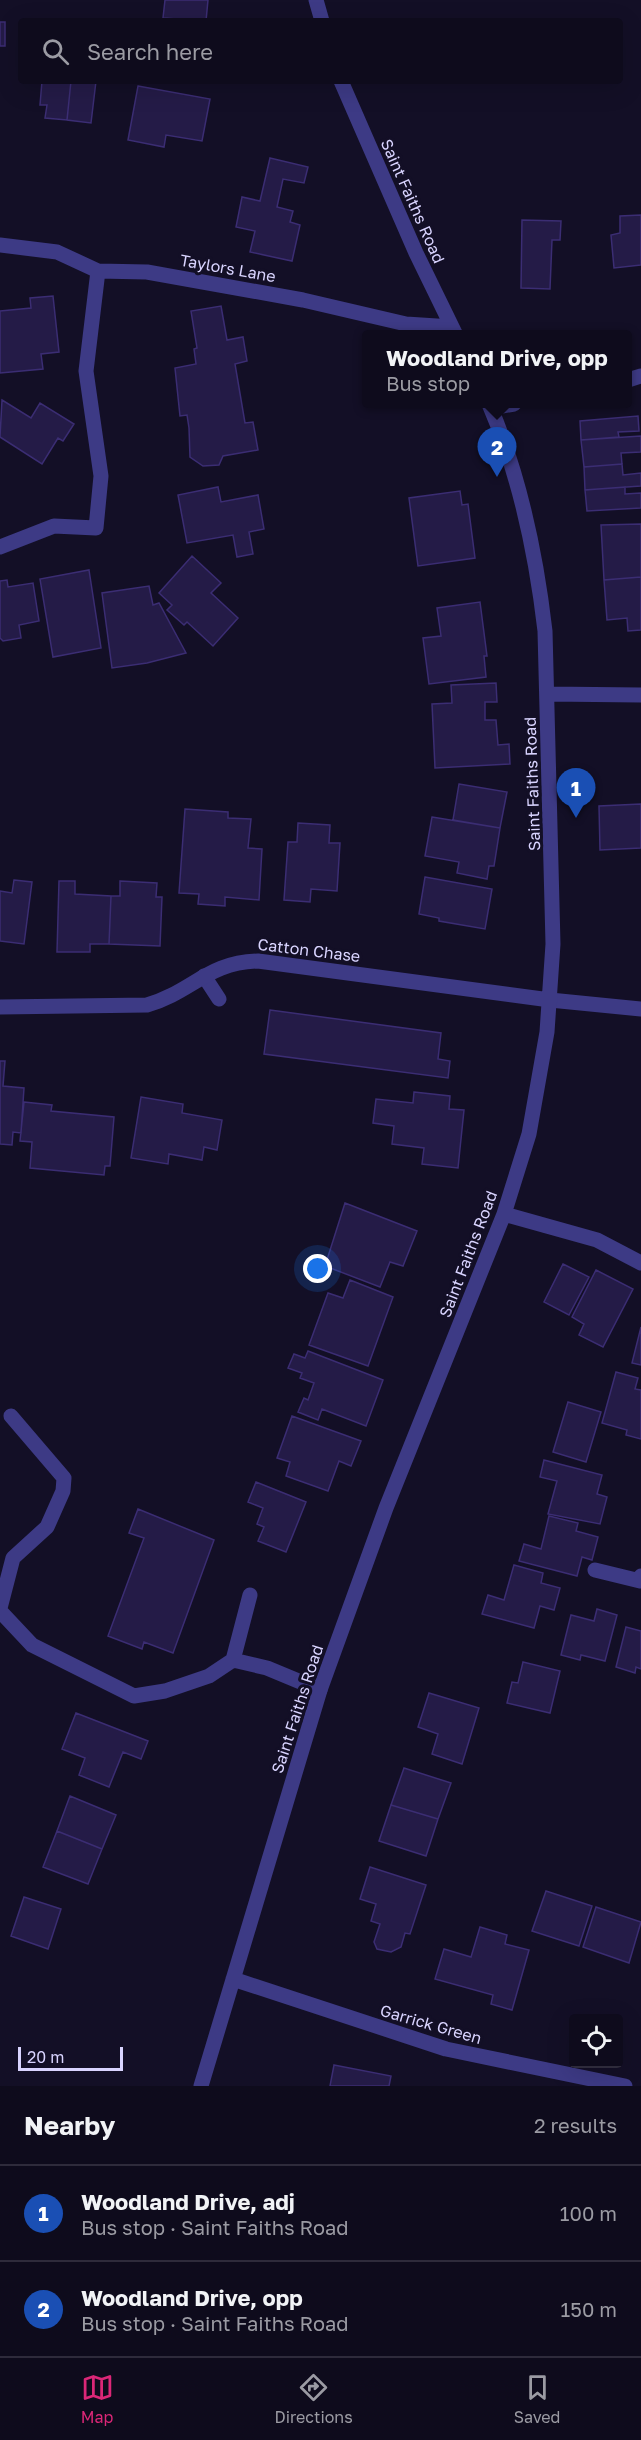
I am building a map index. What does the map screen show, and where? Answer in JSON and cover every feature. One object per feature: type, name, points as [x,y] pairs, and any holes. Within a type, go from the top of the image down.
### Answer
[{"type":"street","points":[[316,0],[321,18]]},
{"type":"street","name":"Saint Faiths Road","points":[[342,84],[454,330]]},
{"type":"street","name":"Taylors Lane","points":[[0,245],[57,252],[98,271],[147,272],[303,300],[406,324],[447,330]]},
{"type":"street","points":[[0,548],[54,526],[96,528],[101,476],[86,371],[98,271]]},
{"type":"street","name":"Saint Faiths Road","points":[[201,2086],[320,1690],[386,1508],[504,1214],[535,1106],[550,1000],[553,944],[548,694],[540,589],[525,509],[501,430],[491,408]]},
{"type":"street","points":[[548,694],[641,694]]},
{"type":"street","name":"Catton Chase","points":[[0,1007],[147,1005],[165,1000],[204,976],[236,961],[258,960],[550,1000],[641,1009]]},
{"type":"street","points":[[204,976],[219,999]]},
{"type":"street","points":[[504,1214],[597,1240],[641,1263]]},
{"type":"street","points":[[11,1416],[64,1478],[63,1491],[47,1527],[14,1558],[0,1610],[32,1645],[134,1696],[165,1692],[209,1676],[233,1660],[250,1595]]},
{"type":"street","points":[[595,1570],[641,1579]]},
{"type":"street","points":[[233,1660],[267,1668],[320,1690]]},
{"type":"street","name":"Garrick Green","points":[[233,1979],[446,2049],[625,2086]]},
{"type":"building","points":[[165,0],[208,0],[206,18],[163,18]]},
{"type":"building","points":[[0,22],[5,22],[5,46],[0,46]]},
{"type":"building","points":[[42,84],[71,84],[67,120],[45,118],[47,105],[40,105]]},
{"type":"building","points":[[71,84],[96,84],[91,123],[67,120]]},
{"type":"building","points":[[138,86],[210,99],[202,141],[166,135],[164,147],[128,140]]},
{"type":"building","points":[[270,158],[308,167],[304,183],[283,179],[277,207],[293,211],[290,222],[300,225],[292,261],[250,252],[255,231],[236,227],[242,197],[260,201]]},
{"type":"building","points":[[641,215],[641,265],[614,268],[611,235],[620,233],[620,216]]},
{"type":"building","points":[[522,220],[561,221],[560,240],[552,240],[550,289],[521,288]]},
{"type":"building","points":[[53,296],[59,352],[41,354],[43,369],[0,373],[0,311],[31,308],[30,298]]},
{"type":"building","points":[[221,306],[227,340],[243,337],[247,361],[235,364],[245,423],[253,422],[258,450],[223,456],[219,465],[203,466],[190,457],[187,415],[180,416],[175,368],[196,364],[194,349],[197,348],[191,311]]},
{"type":"building","points":[[2,400],[31,418],[40,403],[74,424],[63,441],[58,438],[42,464],[0,437]]},
{"type":"building","points":[[638,416],[639,431],[618,432],[619,437],[581,440],[580,421]]},
{"type":"building","points":[[641,436],[641,452],[621,453],[622,464],[584,467],[581,440]]},
{"type":"building","points":[[622,464],[623,475],[641,473],[641,486],[585,490],[584,467]]},
{"type":"building","points":[[218,487],[221,502],[258,495],[264,529],[249,532],[253,554],[237,557],[233,535],[187,543],[178,495]]},
{"type":"building","points":[[625,487],[625,494],[641,493],[641,508],[587,511],[585,490]]},
{"type":"building","points":[[460,491],[462,505],[468,504],[475,558],[418,566],[409,498]]},
{"type":"building","points":[[641,524],[641,577],[604,580],[601,525]]},
{"type":"building","points":[[192,556],[221,583],[211,593],[238,618],[213,646],[187,622],[184,625],[167,610],[172,605],[159,593]]},
{"type":"building","points":[[89,570],[101,648],[53,657],[40,579]]},
{"type":"building","points":[[641,577],[641,630],[628,631],[627,618],[607,620],[604,580]]},
{"type":"building","points":[[7,580],[8,587],[33,583],[39,621],[19,625],[21,638],[3,641],[0,638],[0,581]]},
{"type":"building","points":[[149,586],[153,605],[159,603],[186,653],[147,663],[112,668],[102,593]]},
{"type":"building","points":[[480,602],[487,656],[484,656],[486,677],[429,684],[423,638],[441,636],[437,608]]},
{"type":"building","points":[[496,683],[497,702],[485,702],[485,720],[496,720],[498,745],[509,744],[510,764],[435,768],[432,704],[452,703],[451,685]]},
{"type":"building","points":[[459,784],[507,792],[500,828],[453,820]]},
{"type":"building","points":[[641,804],[641,848],[600,850],[599,806]]},
{"type":"building","points":[[185,809],[228,812],[228,818],[251,819],[248,848],[262,849],[259,900],[225,897],[225,906],[198,904],[199,894],[179,893]]},
{"type":"building","points":[[432,817],[500,828],[494,866],[489,866],[487,879],[457,873],[459,862],[425,856]]},
{"type":"building","points":[[298,823],[330,825],[329,843],[340,843],[337,891],[311,889],[310,902],[284,900],[288,842],[297,842]]},
{"type":"building","points":[[425,877],[492,889],[485,929],[439,921],[439,918],[419,914]]},
{"type":"building","points":[[14,880],[32,882],[24,944],[0,941],[0,891],[12,893]]},
{"type":"building","points":[[59,881],[75,881],[75,894],[111,896],[109,944],[90,944],[90,952],[57,952]]},
{"type":"building","points":[[120,881],[157,883],[156,897],[162,897],[160,946],[109,944],[111,896],[120,896]]},
{"type":"building","points":[[270,1010],[441,1033],[438,1059],[450,1061],[448,1078],[264,1054]]},
{"type":"building","points":[[0,1061],[5,1061],[3,1086],[24,1088],[21,1133],[13,1132],[12,1145],[0,1144]]},
{"type":"building","points":[[414,1092],[450,1096],[449,1109],[464,1110],[458,1168],[422,1164],[424,1148],[392,1144],[394,1126],[373,1123],[376,1099],[413,1103]]},
{"type":"building","points":[[141,1097],[183,1104],[182,1113],[222,1120],[217,1150],[204,1147],[202,1160],[169,1154],[168,1164],[131,1158]]},
{"type":"building","points":[[24,1102],[52,1105],[51,1111],[114,1117],[110,1166],[105,1166],[104,1175],[30,1168],[32,1142],[20,1141]]},
{"type":"building","points":[[345,1203],[417,1231],[403,1266],[390,1262],[380,1287],[325,1266]]},
{"type":"building","points":[[563,1264],[589,1277],[569,1315],[544,1302]]},
{"type":"building","points":[[596,1270],[633,1289],[603,1347],[579,1335],[584,1324],[572,1317]]},
{"type":"building","points":[[350,1280],[393,1297],[368,1366],[309,1345],[328,1293],[343,1298]]},
{"type":"building","points":[[641,1327],[641,1365],[632,1363]]},
{"type":"building","points":[[308,1351],[383,1380],[366,1426],[322,1409],[318,1420],[298,1412],[304,1398],[308,1400],[314,1383],[300,1378],[302,1373],[288,1368],[294,1354],[305,1358]]},
{"type":"building","points":[[616,1372],[638,1378],[635,1389],[641,1390],[641,1439],[626,1435],[627,1430],[602,1423]]},
{"type":"building","points":[[568,1402],[601,1412],[586,1462],[553,1452]]},
{"type":"building","points":[[292,1416],[361,1441],[351,1466],[339,1461],[328,1491],[286,1476],[290,1462],[277,1458]]},
{"type":"building","points":[[544,1460],[602,1475],[597,1494],[607,1497],[600,1524],[548,1514],[557,1481],[540,1477]]},
{"type":"building","points":[[256,1482],[306,1502],[286,1552],[258,1541],[264,1527],[257,1524],[263,1508],[248,1502]]},
{"type":"building","points":[[138,1509],[214,1540],[173,1653],[144,1642],[142,1649],[108,1636],[144,1538],[129,1533]]},
{"type":"building","points":[[549,1516],[578,1523],[576,1531],[598,1537],[592,1560],[582,1557],[577,1576],[519,1561],[524,1544],[541,1549]]},
{"type":"building","points":[[514,1565],[543,1573],[541,1583],[560,1588],[554,1610],[540,1606],[534,1628],[482,1614],[488,1595],[504,1600]]},
{"type":"building","points":[[597,1609],[617,1615],[605,1661],[581,1655],[580,1660],[561,1655],[571,1615],[594,1621]]},
{"type":"building","points":[[626,1627],[641,1631],[641,1669],[636,1667],[635,1673],[616,1667]]},
{"type":"building","points":[[523,1662],[560,1671],[550,1713],[507,1703],[512,1682],[518,1683]]},
{"type":"building","points":[[429,1693],[479,1708],[462,1764],[432,1754],[438,1734],[418,1727]]},
{"type":"building","points":[[76,1713],[148,1741],[141,1759],[123,1752],[109,1787],[79,1775],[85,1758],[62,1749]]},
{"type":"building","points":[[404,1768],[451,1783],[438,1819],[391,1805]]},
{"type":"building","points":[[70,1796],[116,1815],[102,1849],[57,1831]]},
{"type":"building","points":[[391,1805],[438,1819],[426,1856],[379,1841]]},
{"type":"building","points":[[57,1831],[102,1849],[88,1884],[43,1867]]},
{"type":"building","points":[[370,1867],[426,1885],[410,1934],[405,1933],[401,1947],[391,1952],[377,1949],[374,1942],[380,1924],[371,1921],[376,1904],[360,1899]]},
{"type":"building","points":[[546,1891],[592,1906],[579,1946],[532,1931]]},
{"type":"building","points":[[24,1897],[61,1909],[48,1949],[11,1936]]},
{"type":"building","points":[[596,1907],[641,1922],[629,1963],[583,1947]]},
{"type":"building","points":[[480,1927],[507,1935],[505,1944],[529,1950],[512,2010],[491,2004],[493,1995],[435,1979],[444,1949],[471,1957]]},
{"type":"building","points":[[334,2065],[391,2076],[389,2086],[330,2086]]},
{"type":"place","name":"Woodland Drive, opp","points":[[497,477]]},
{"type":"place","name":"Woodland Drive, adj","points":[[576,818]]}]
